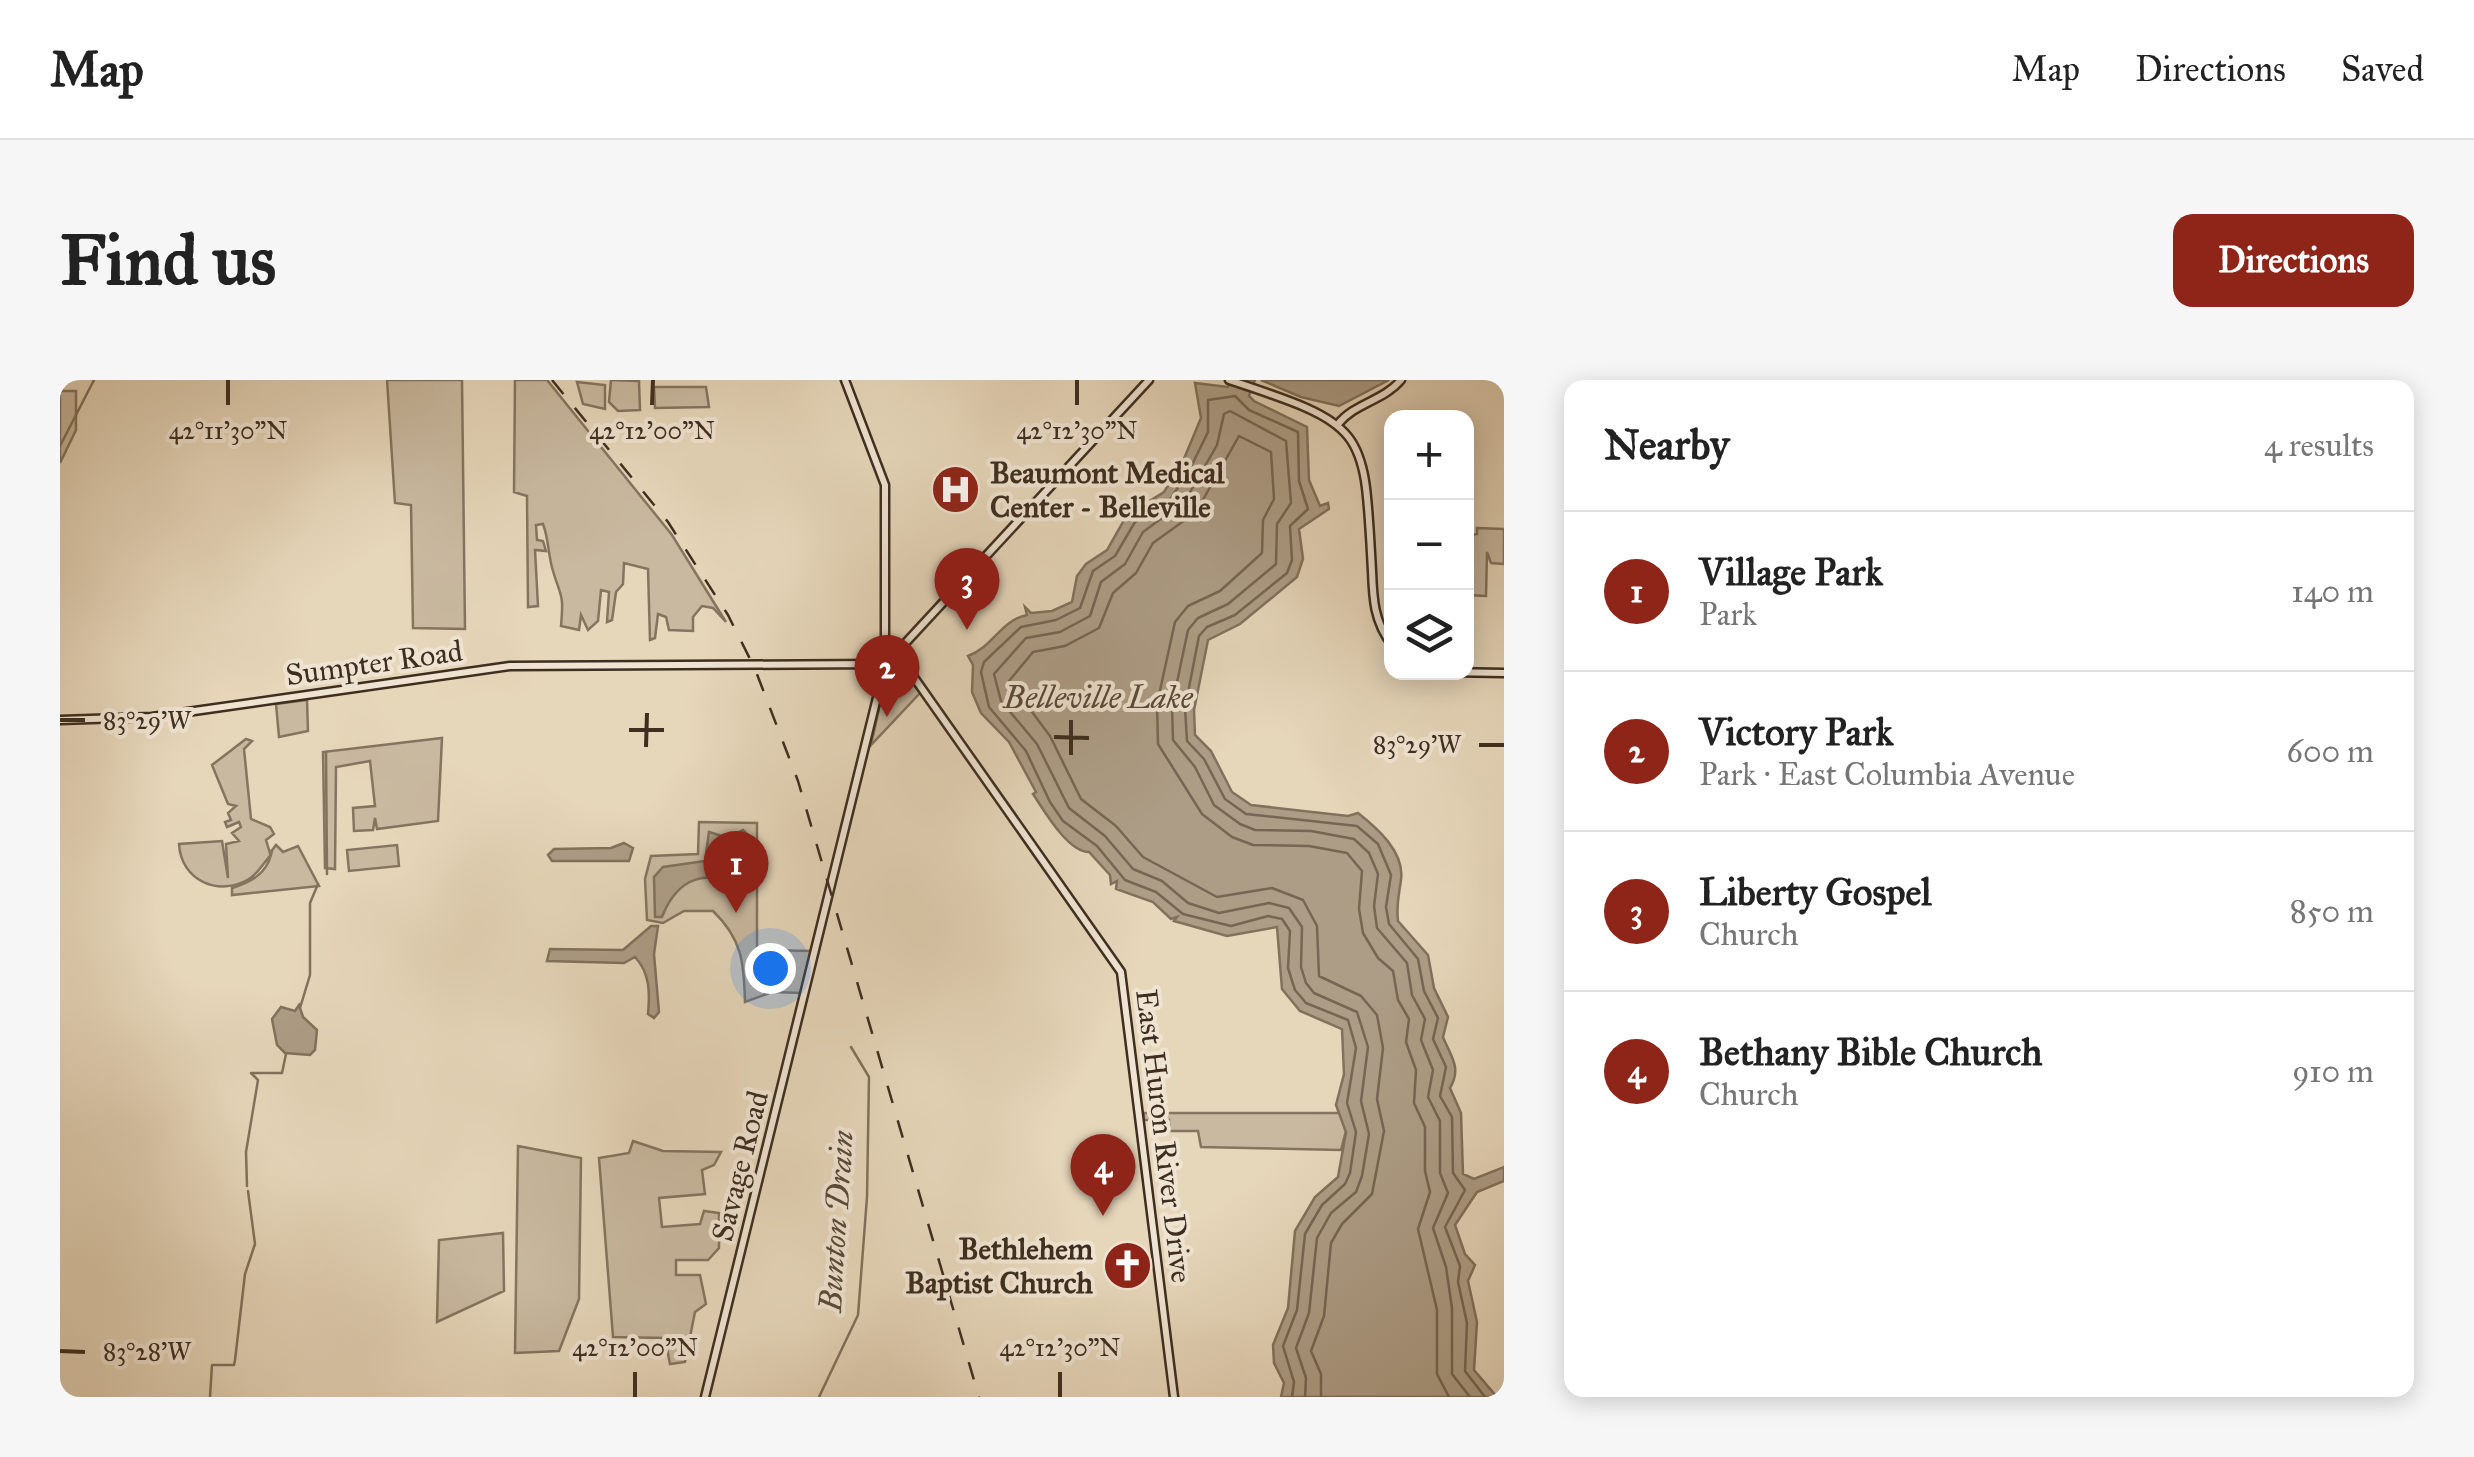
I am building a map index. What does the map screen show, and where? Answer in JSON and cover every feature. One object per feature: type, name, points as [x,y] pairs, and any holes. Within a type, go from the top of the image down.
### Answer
[{"type":"main road","points":[[845,380],[884,478],[885,665]]},
{"type":"main road","points":[[885,665],[1148,380]]},
{"type":"main road","points":[[1229,380],[1316,411],[1338,424],[1353,440],[1366,471],[1374,608],[1384,629]]},
{"type":"main road","points":[[1338,424],[1352,410],[1383,398],[1401,380]]},
{"type":"main road","name":"East Huron River Drive","points":[[886,638],[1121,972],[1174,1397]]},
{"type":"main road","name":"Sumpter Road","points":[[60,720],[152,717],[516,666],[885,665],[911,672]]},
{"type":"main road","name":"Savage Road","points":[[705,1397],[885,665]]},
{"type":"main road","points":[[1474,672],[1504,673]]},
{"type":"shaded area","points":[[387,380],[462,380],[465,629],[413,628],[411,505],[395,503]]},
{"type":"shaded area","points":[[515,380],[547,380],[672,535],[726,622],[713,608],[702,606],[693,617],[693,631],[669,630],[666,617],[658,614],[655,638],[650,640],[648,569],[624,563],[623,584],[616,592],[612,620],[607,622],[609,592],[601,590],[598,621],[588,630],[581,615],[579,630],[561,626],[561,596],[543,524],[536,525],[537,540],[543,541],[546,551],[535,550],[538,606],[528,607],[527,496],[514,492]]},
{"type":"shaded area","points":[[611,380],[639,381],[640,410],[618,411],[609,402]]},
{"type":"shaded area","points":[[577,382],[605,385],[605,409],[583,404]]},
{"type":"shaded area","points":[[654,387],[706,387],[709,407],[655,408]]},
{"type":"shaded area","points":[[60,391],[76,391],[76,430],[60,463]]},
{"type":"shaded area","points":[[1477,528],[1504,529],[1504,564],[1491,563],[1487,552],[1486,596],[1474,595]]},
{"type":"shaded area","points":[[888,668],[906,671],[921,692],[871,745]]},
{"type":"shaded area","points":[[307,700],[308,731],[279,737],[276,704]]},
{"type":"shaded area","points":[[442,738],[438,821],[377,829],[375,818],[373,830],[354,831],[353,808],[375,806],[370,761],[336,767],[335,869],[325,868],[323,752]]},
{"type":"shaded area","points":[[246,739],[252,741],[244,749],[251,819],[270,827],[274,834],[266,840],[270,853],[276,845],[283,852],[298,846],[319,886],[232,895],[232,888],[251,880],[261,872],[271,855],[252,877],[226,886],[214,886],[194,876],[181,857],[179,844],[222,841],[228,878],[226,844],[239,841],[232,833],[241,827],[239,822],[227,827],[225,822],[231,820],[228,813],[236,806],[228,804],[212,765]]},
{"type":"shaded area","points":[[699,822],[757,823],[757,950],[813,951],[802,993],[772,992],[745,1002],[740,952],[730,931],[713,911],[684,911],[663,923],[647,920],[645,879],[651,856],[698,854]]},
{"type":"shaded area","points":[[397,845],[399,866],[349,871],[347,850]]},
{"type":"shaded area","points":[[1144,1113],[1341,1113],[1346,1131],[1341,1150],[1201,1147],[1198,1131],[1169,1131],[1169,1120],[1144,1120]]},
{"type":"shaded area","points":[[633,1141],[663,1151],[721,1152],[714,1165],[702,1170],[705,1194],[659,1198],[662,1227],[700,1224],[704,1211],[719,1213],[719,1248],[708,1260],[676,1260],[676,1275],[700,1275],[706,1304],[695,1312],[685,1362],[670,1364],[665,1338],[613,1337],[599,1158],[629,1153]]},
{"type":"shaded area","points":[[518,1146],[581,1158],[579,1299],[559,1351],[515,1353]]},
{"type":"shaded area","points":[[503,1233],[504,1291],[437,1322],[439,1240]]},
{"type":"water","name":"Belleville Lake","points":[[1231,380],[1255,380],[1249,396],[1254,401],[1307,427],[1309,480],[1320,506],[1328,503],[1329,509],[1299,529],[1303,559],[1297,577],[1240,624],[1208,640],[1194,710],[1195,735],[1211,751],[1232,792],[1251,805],[1348,816],[1358,813],[1381,833],[1399,860],[1398,921],[1428,955],[1434,988],[1448,1017],[1443,1037],[1455,1068],[1450,1088],[1461,1113],[1463,1174],[1474,1179],[1504,1167],[1504,1181],[1477,1192],[1455,1225],[1465,1254],[1475,1265],[1468,1281],[1477,1322],[1474,1370],[1497,1397],[1281,1397],[1284,1383],[1274,1363],[1273,1345],[1288,1308],[1295,1231],[1315,1197],[1338,1177],[1346,1132],[1336,1105],[1344,1074],[1342,1029],[1300,1011],[1282,989],[1277,927],[1227,936],[1174,921],[1177,917],[1171,919],[1153,902],[1116,889],[1117,881],[1111,884],[1110,875],[1089,852],[1073,845],[1050,820],[1009,742],[981,713],[972,692],[973,665],[968,656],[1010,622],[1027,615],[1025,607],[1031,613],[1052,611],[1072,602],[1077,576],[1086,564],[1107,550],[1127,515],[1164,492],[1181,466],[1201,418],[1195,383],[1228,387]]},
{"type":"water","points":[[1261,380],[1389,380],[1339,406],[1301,397]]},
{"type":"water","points":[[743,830],[750,837],[745,888],[719,878],[696,880],[677,892],[662,917],[655,917],[654,877],[663,867],[705,861],[709,832],[728,838]]},
{"type":"water","points":[[624,843],[633,848],[629,861],[552,861],[548,855],[554,849],[611,848]]},
{"type":"water","points":[[651,926],[658,926],[654,954],[659,1012],[654,1018],[648,1014],[646,977],[635,957],[624,963],[547,961],[550,949],[623,950]]},
{"type":"water","points":[[299,1005],[303,1017],[317,1030],[315,1050],[310,1055],[285,1053],[277,1045],[272,1019],[281,1007],[295,1011]]},
{"type":"waterway","points":[[60,446],[94,380]]},
{"type":"waterway","points":[[326,752],[327,874]]},
{"type":"waterway","points":[[300,1008],[310,975],[310,903],[318,884]]},
{"type":"waterway","name":"Bunton Drain","points":[[819,1397],[858,1315],[867,1197],[869,1077],[851,1047]]},
{"type":"waterway","points":[[247,1186],[246,1152],[258,1080],[251,1073],[282,1073],[286,1054]]},
{"type":"waterway","points":[[210,1397],[212,1365],[234,1365],[235,1360],[245,1274],[255,1244],[248,1191]]},
{"type":"railway","points":[[552,380],[668,522],[728,615],[755,669],[798,781],[979,1397]]},
{"type":"place","name":"Beaumont Medical Center - Belleville","points":[[955,490]]},
{"type":"place","name":"Liberty Gospel","points":[[967,630]]},
{"type":"place","name":"Victory Park","points":[[887,717]]},
{"type":"place","name":"Village Park","points":[[736,913]]},
{"type":"place","name":"Bethany Bible Church","points":[[1103,1216]]},
{"type":"place","name":"Bethlehem Baptist Church","points":[[1128,1266]]}]
